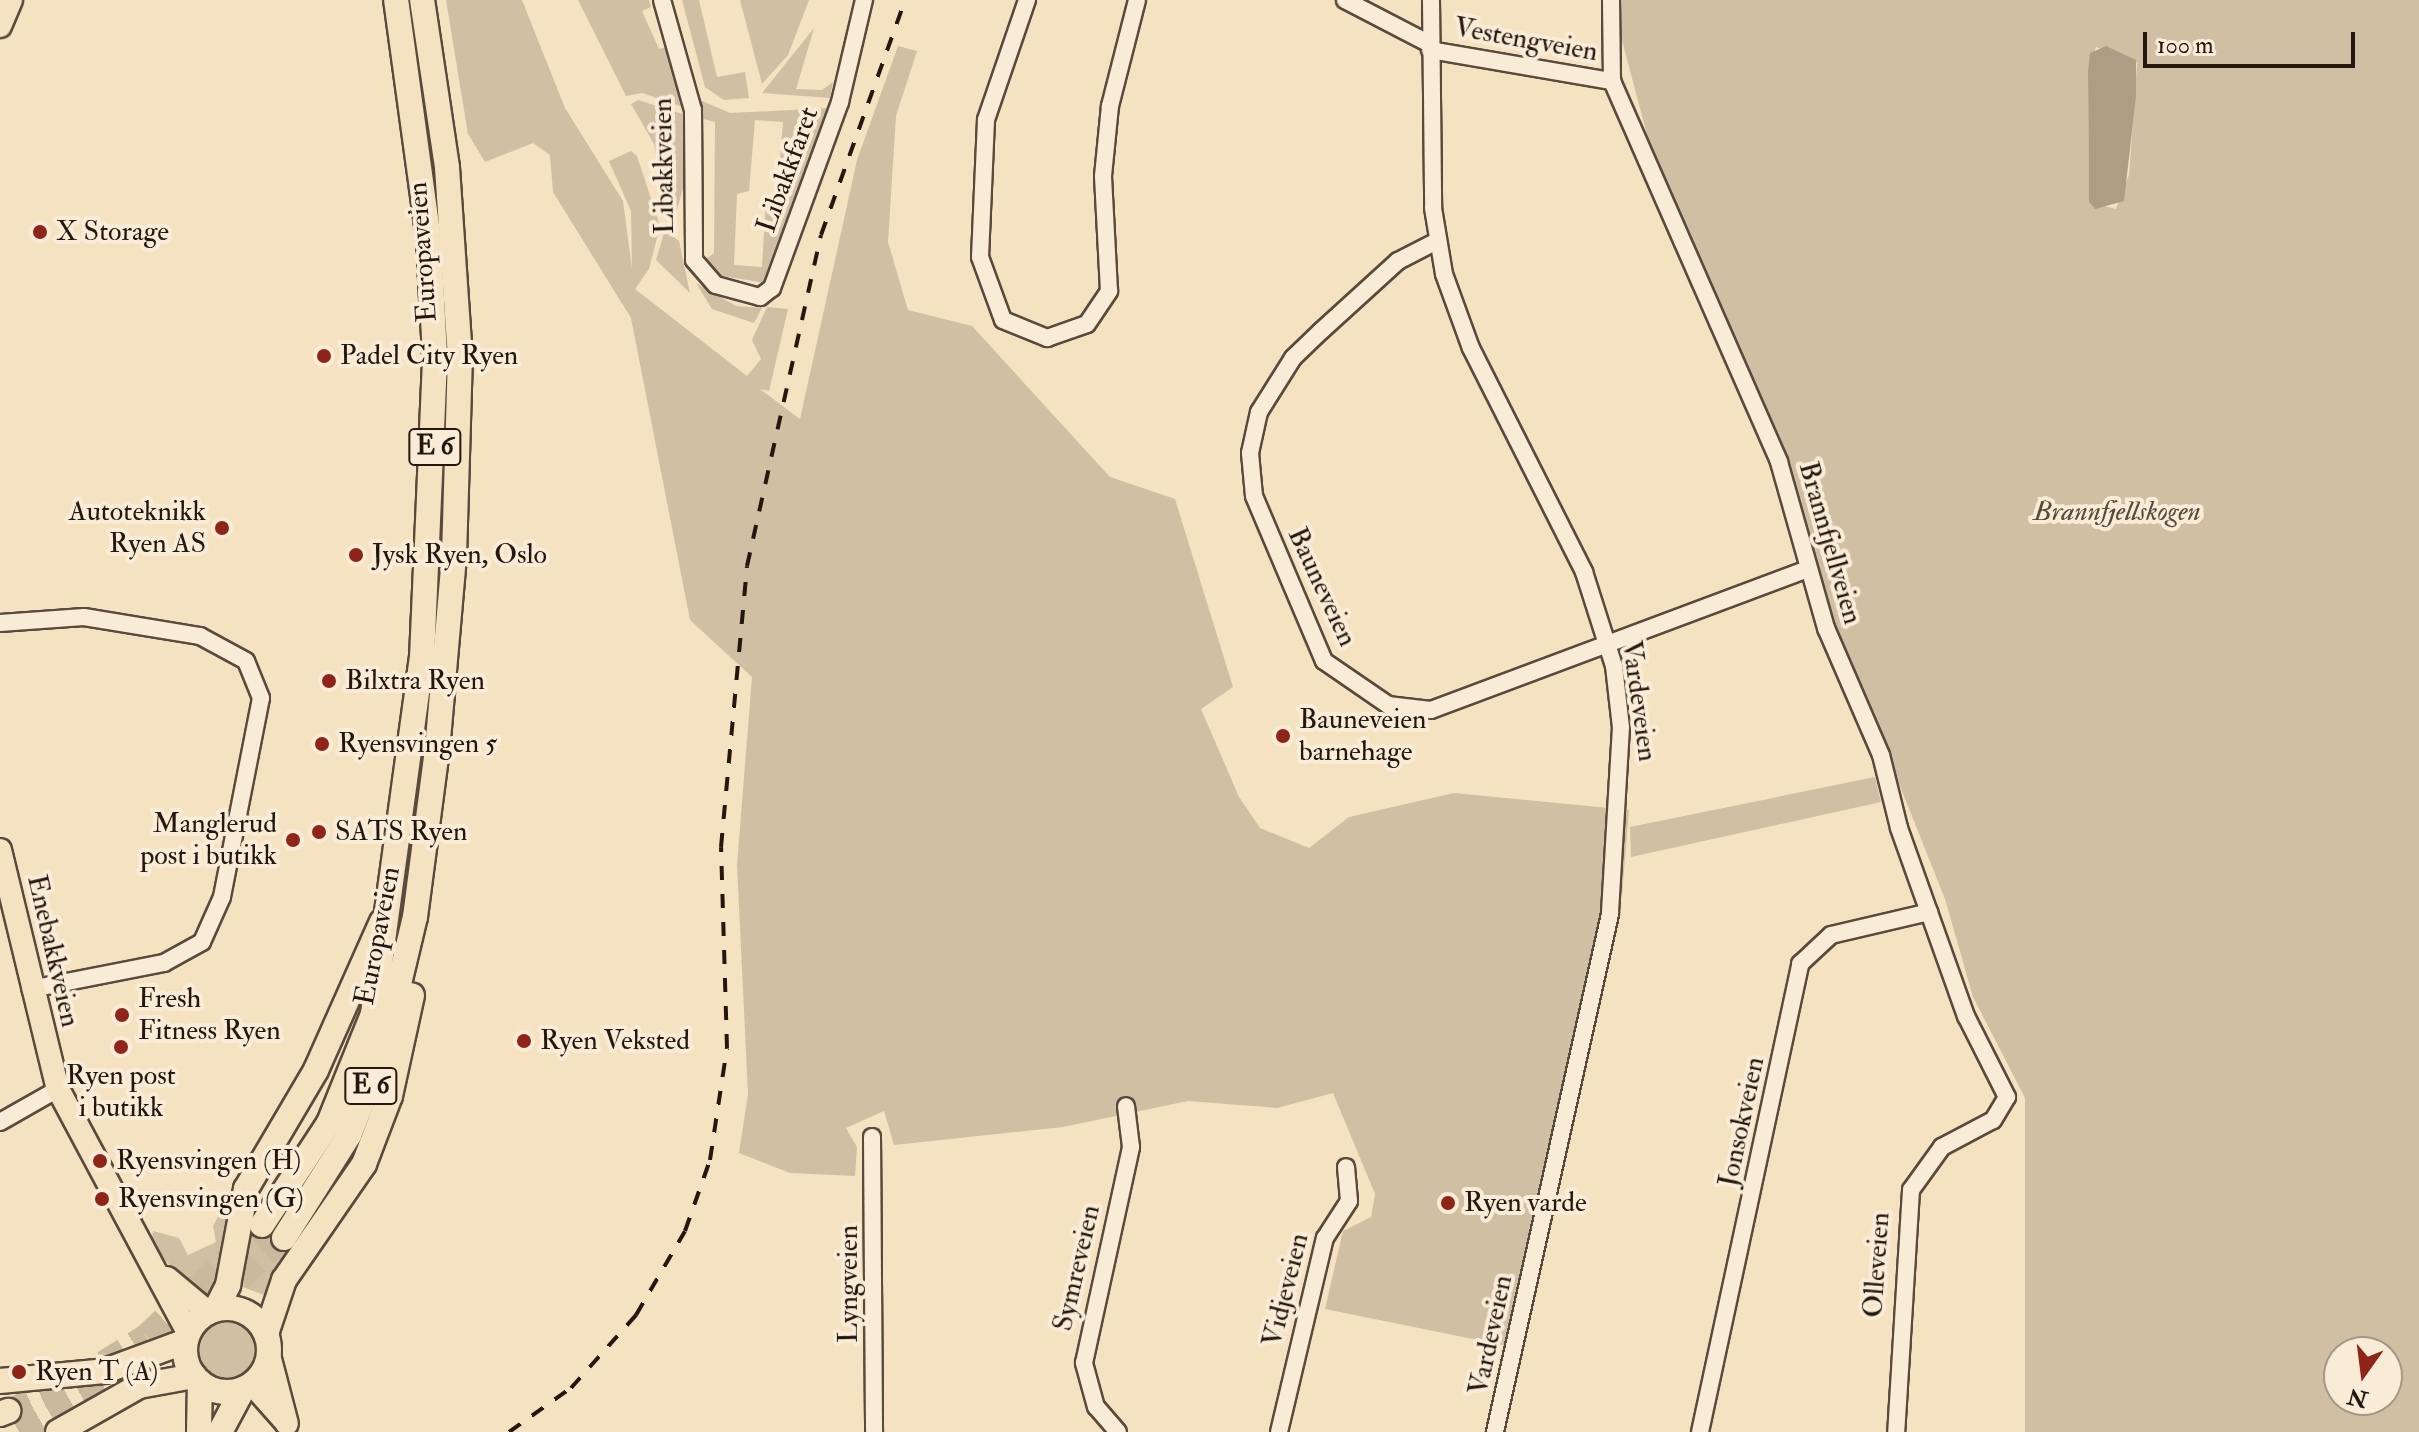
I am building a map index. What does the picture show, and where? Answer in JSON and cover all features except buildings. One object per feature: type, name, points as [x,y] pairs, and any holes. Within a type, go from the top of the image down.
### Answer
[{"type":"highway","name":"Europaveien","points":[[262,1225],[308,1161],[355,1067],[379,993],[422,658],[435,458],[429,240],[396,0]]},
{"type":"highway","name":"Europaveien","points":[[284,1238],[330,1171],[371,1086],[415,917],[454,557],[460,372],[447,167],[422,0]]},
{"type":"highway","name":"E 6","points":[[0,1381],[116,1369],[187,1337],[212,1311],[228,1285],[246,1189],[327,1049],[393,896]]},
{"type":"highway","name":"E 6","points":[[220,1432],[268,1345],[284,1280],[356,1182],[390,1096],[408,1021],[415,917]]},
{"type":"highway","points":[[212,1311],[251,1315],[268,1345]]},
{"type":"highway","points":[[187,1337],[197,1379],[199,1432]]},
{"type":"highway","points":[[58,1432],[139,1386],[197,1379],[225,1392],[248,1386]]},
{"type":"main road","points":[[0,26],[10,0]]},
{"type":"main road","name":"Enebakkveien","points":[[0,850],[31,989],[58,1089],[106,1189],[163,1275],[187,1337]]},
{"type":"main road","name":"Enebakkveien","points":[[163,1275],[212,1311]]},
{"type":"main road","points":[[268,1345],[289,1428]]},
{"type":"main road","points":[[248,1386],[289,1428]]},
{"type":"street","name":"Libakkveien","points":[[662,0],[693,110],[690,239],[710,281]]},
{"type":"street","name":"Libakkfaret","points":[[710,281],[751,297],[772,288],[840,102],[864,0]]},
{"type":"street","points":[[1027,0],[986,120],[980,257],[1003,320],[1047,338],[1087,324],[1109,291],[1107,130],[1137,0]]},
{"type":"street","name":"Vestengveien","points":[[1345,0],[1430,47],[1612,81]]},
{"type":"street","name":"Vardeveien","points":[[1431,0],[1437,241],[1471,348],[1565,525],[1609,646],[1623,783],[1616,880],[1495,1432]]},
{"type":"street","name":"Brannfjellveien","points":[[1611,0],[1612,81],[1763,419],[1808,569],[1881,755],[1929,912],[1966,1016],[2008,1101]]},
{"type":"street","name":"Bauneveien","points":[[1437,241],[1398,261],[1293,358],[1259,412],[1250,453],[1254,496],[1302,618],[1324,661],[1343,678],[1388,705],[1415,710],[1462,702],[1808,569]]},
{"type":"street","points":[[0,623],[84,617],[174,628],[238,654],[253,670],[261,698],[222,897],[202,942],[164,963],[31,989]]},
{"type":"street","name":"Jonsokveien","points":[[1700,1432],[1800,964],[1831,935],[1929,912]]},
{"type":"street","points":[[0,1122],[58,1089]]},
{"type":"street","name":"Olleveien","points":[[1896,1432],[1911,1190],[1942,1147],[1993,1120],[2008,1101]]},
{"type":"street","name":"Symreveien","points":[[1118,1432],[1096,1407],[1084,1363],[1131,1147],[1126,1106]]},
{"type":"street","name":"Lyngveien","points":[[872,1137],[874,1432]]},
{"type":"street","name":"Vidjeveien","points":[[1279,1432],[1325,1238],[1349,1201],[1346,1167]]},
{"type":"green space","points":[[446,0],[522,0],[565,108],[623,201],[632,269],[631,211],[609,161],[631,151],[637,156],[660,226],[649,269],[635,289],[747,376],[761,359],[752,340],[767,307],[788,309],[769,391],[760,389],[800,419],[857,160],[898,46],[917,51],[896,116],[888,242],[908,310],[972,326],[1110,477],[1175,499],[1233,687],[1201,709],[1239,797],[1260,828],[1309,848],[1349,817],[1454,793],[1629,810],[1622,895],[1517,1348],[1325,1309],[1343,1231],[1371,1217],[1375,1194],[1333,1093],[1277,1108],[1188,1101],[1063,1127],[894,1145],[884,1111],[846,1128],[857,1147],[855,1176],[790,1173],[739,1153],[748,1094],[737,865],[752,677],[690,620],[631,318],[553,192],[550,155],[533,143],[485,162],[468,134]]},
{"type":"green space","points":[[578,0],[649,0],[651,7],[642,11],[659,49],[667,47],[683,107],[642,93],[626,96]]},
{"type":"green space","points":[[682,0],[699,0],[717,77],[745,72],[749,98],[724,100],[705,87]]},
{"type":"green space","points":[[740,0],[809,0],[788,55],[762,84]]},
{"type":"green space","name":"Brannfjellskogen","points":[[1620,0],[2419,0],[2419,1432],[2025,1432],[2025,1098],[1973,997],[1945,899],[1661,187],[1620,33]],"holes":[[[2096,47],[2137,63],[2129,175],[2116,209],[2089,202],[2088,72]]]},
{"type":"green space","points":[[814,28],[796,89],[822,90],[833,82],[830,98],[762,93]]},
{"type":"green space","points":[[638,100],[683,114],[684,185],[675,216],[666,210],[654,144],[631,104]]},
{"type":"green space","points":[[700,100],[730,113],[830,108],[765,283],[716,275],[706,259],[714,253],[715,122],[703,119]],"holes":[[[755,120],[783,122],[777,197],[766,198],[762,267],[734,265],[737,194],[749,191]]]},
{"type":"green space","points":[[665,230],[679,241],[690,293],[656,260]]},
{"type":"green space","points":[[696,283],[736,306],[762,308],[754,323],[712,309]]},
{"type":"green space","points":[[1875,777],[1881,802],[1631,857],[1630,827]]},
{"type":"green space","points":[[240,1176],[216,1282],[185,1282],[151,1244],[153,1231],[179,1238],[188,1255],[216,1242],[213,1226]]},
{"type":"green space","points":[[255,1199],[264,1229],[299,1238],[264,1295],[240,1286]]},
{"type":"green space","points":[[226,1321],[247,1329],[255,1350],[247,1371],[226,1379],[205,1371],[197,1350],[205,1329]]},
{"type":"shaded area","points":[[2106,46],[2136,60],[2136,96],[2124,201],[2095,209],[2089,202],[2088,72],[2090,53]]},
{"type":"tunnel","points":[[8,1411],[73,1382],[146,1336],[262,1225]]},
{"type":"tunnel","points":[[19,1432],[160,1352],[284,1238]]},
{"type":"railway","points":[[509,1432],[571,1388],[636,1315],[685,1231],[710,1160],[727,1048],[721,847],[747,566],[821,235],[905,0]]},
{"type":"place","name":"X Storage","points":[[40,232]]},
{"type":"place","name":"Padel City Ryen","points":[[324,356]]},
{"type":"place","name":"Autoteknikk Ryen AS","points":[[222,528]]},
{"type":"place","name":"Jysk Ryen, Oslo","points":[[356,555]]},
{"type":"place","name":"Bilxtra Ryen","points":[[329,681]]},
{"type":"place","name":"Bauneveien barnehage","points":[[1283,736]]},
{"type":"place","name":"Ryensvingen 5","points":[[322,744]]},
{"type":"place","name":"SATS Ryen","points":[[319,832]]},
{"type":"place","name":"Manglerud post i butikk","points":[[293,840]]},
{"type":"place","name":"Fresh Fitness Ryen","points":[[122,1015]]},
{"type":"place","name":"Ryen Veksted","points":[[524,1041]]},
{"type":"place","name":"Ryen post i butikk","points":[[121,1047]]},
{"type":"place","name":"Ryensvingen (H)","points":[[100,1161]]},
{"type":"place","name":"Ryensvingen (G)","points":[[102,1199]]},
{"type":"place","name":"Ryen varde","points":[[1448,1203]]},
{"type":"place","name":"Ryen T (A)","points":[[19,1372]]}]
